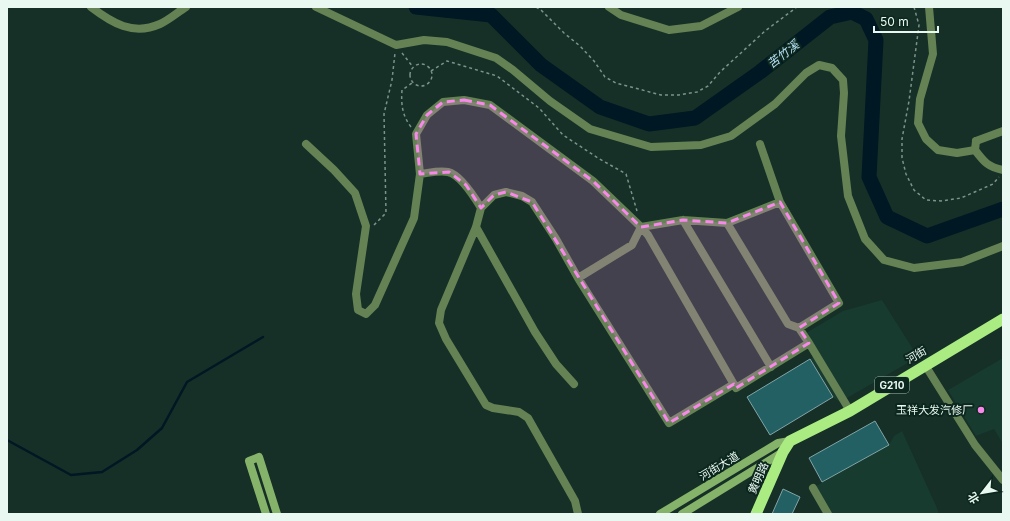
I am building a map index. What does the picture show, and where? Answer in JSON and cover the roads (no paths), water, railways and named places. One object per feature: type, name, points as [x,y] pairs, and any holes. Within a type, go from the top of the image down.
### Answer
[{"type":"highway","name":"河街","points":[[790,441],[850,410],[1003,319]]},
{"type":"highway","points":[[783,452],[790,441]]},
{"type":"highway","name":"黄明路","points":[[756,514],[783,452]]},
{"type":"main road","name":"河街大道","points":[[660,514],[778,444],[790,441]]},
{"type":"main road","name":"河街大道","points":[[682,514],[783,452]]},
{"type":"main road","points":[[266,514],[249,461],[259,457],[277,514]]},
{"type":"street","points":[[91,7],[121,26],[142,29],[160,24],[186,7]]},
{"type":"street","points":[[316,7],[396,45],[424,40],[447,42],[496,58],[513,70],[550,101],[590,129],[651,147],[700,145],[731,136],[775,104],[806,73],[819,65],[832,68],[843,80],[844,93],[841,136],[848,196],[865,239],[884,260],[914,268],[962,262],[1003,246]]},
{"type":"street","points":[[609,7],[621,15],[669,30],[701,26],[738,7]]},
{"type":"street","points":[[929,7],[933,54],[920,99],[918,122],[926,139],[938,150],[956,153],[976,146],[1003,131]]},
{"type":"street","points":[[306,144],[334,170],[355,193],[366,226],[356,294],[358,310],[366,314],[374,305],[414,218],[420,174],[416,134],[427,114],[443,102],[464,100],[490,105],[592,181],[641,227],[648,235],[736,388],[808,343]]},
{"type":"street","points":[[760,144],[780,202],[839,303],[799,328]]},
{"type":"street","points":[[976,146],[984,162],[995,168],[1003,170]]},
{"type":"street","points":[[420,174],[449,172],[466,185],[482,208]]},
{"type":"street","points":[[578,514],[575,501],[528,418],[519,412],[493,408],[486,405],[446,339],[439,322],[441,310],[476,227],[482,208],[494,196],[506,192],[522,196],[532,202],[669,423],[734,384]]},
{"type":"street","points":[[641,227],[683,220],[727,223],[780,202]]},
{"type":"street","points":[[683,220],[771,367]]},
{"type":"street","points":[[727,223],[788,324],[799,328],[850,410]]},
{"type":"street","points":[[476,227],[535,332],[556,364],[574,384]]},
{"type":"street","points":[[578,278],[632,245],[641,227]]},
{"type":"street","points":[[926,365],[975,445],[1003,480]]},
{"type":"street","points":[[813,488],[828,514]]},
{"type":"waterway","name":"苦竹溪","points":[[416,7],[491,15],[541,65],[600,107],[649,124],[695,118],[760,72],[830,17],[852,12],[866,19],[876,40],[869,177],[887,217],[927,236],[1003,209]]},
{"type":"waterway","points":[[7,440],[71,475],[102,472],[137,450],[162,428],[187,382],[263,337]]},
{"type":"place","name":"玉祥大发汽修厂","points":[[981,410]]}]
